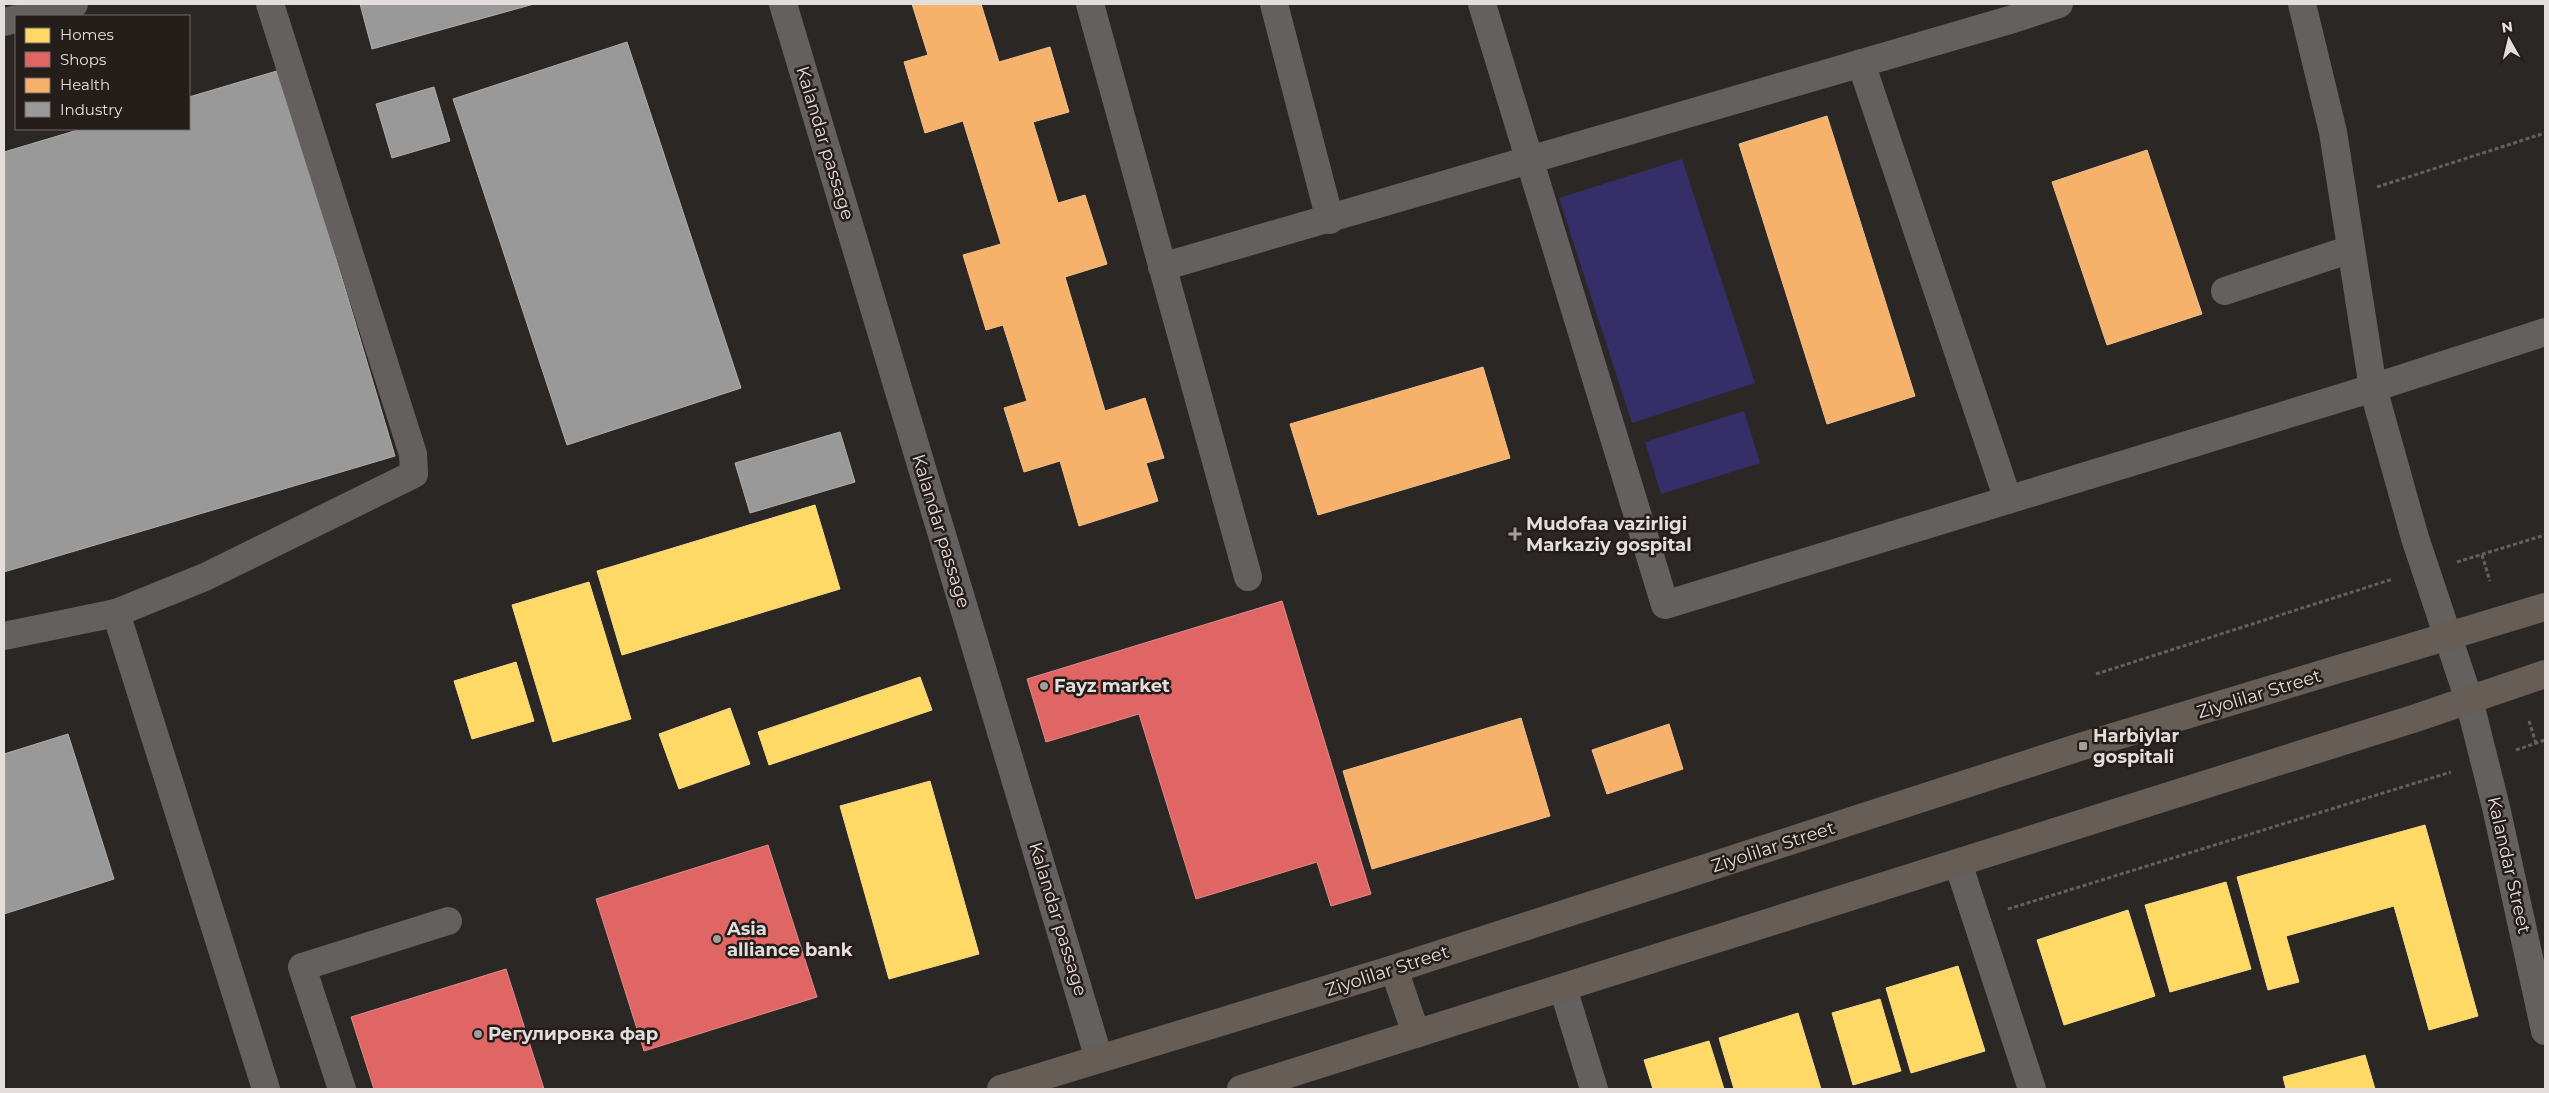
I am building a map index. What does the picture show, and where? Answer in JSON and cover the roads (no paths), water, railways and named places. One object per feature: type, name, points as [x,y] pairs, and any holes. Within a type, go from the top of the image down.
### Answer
[{"type":"main road","name":"Ziyolilar Street","points":[[1001,1089],[1394,969],[2083,746],[2545,607]]},
{"type":"main road","points":[[1241,1089],[1958,863],[2545,674]]},
{"type":"main road","points":[[1394,969],[1416,1034]]},
{"type":"street","points":[[30,15],[74,4]]},
{"type":"street","points":[[4,636],[116,613],[205,577],[414,474],[413,454],[270,4]]},
{"type":"street","name":"Kalandar passage","points":[[783,4],[1099,1059]]},
{"type":"street","points":[[1090,4],[1248,577]]},
{"type":"street","points":[[1274,4],[1330,220]]},
{"type":"street","points":[[1482,4],[1665,605],[2373,388],[2545,332]]},
{"type":"street","points":[[1162,267],[1330,220],[2059,4]]},
{"type":"street","name":"Kalandar Street","points":[[2302,4],[2333,132],[2373,388],[2426,570],[2469,700],[2484,761],[2535,930],[2545,1031]]},
{"type":"street","points":[[1861,64],[2008,500]]},
{"type":"street","points":[[2225,291],[2351,249]]},
{"type":"street","points":[[116,613],[266,1089]]},
{"type":"street","points":[[1958,863],[2032,1089]]},
{"type":"street","points":[[342,1089],[302,967],[448,921]]},
{"type":"street","points":[[1563,988],[1594,1089]]},
{"type":"place","name":"Mudofaa vazirligi Markaziy gospital","points":[[1515,534]]},
{"type":"place","name":"Fayz market","points":[[1044,686]]},
{"type":"place","name":"Harbiylar gospitali","points":[[2083,746]]},
{"type":"place","name":"Asia alliance bank","points":[[717,939]]},
{"type":"place","name":"Регулировка фар","points":[[478,1034]]}]
